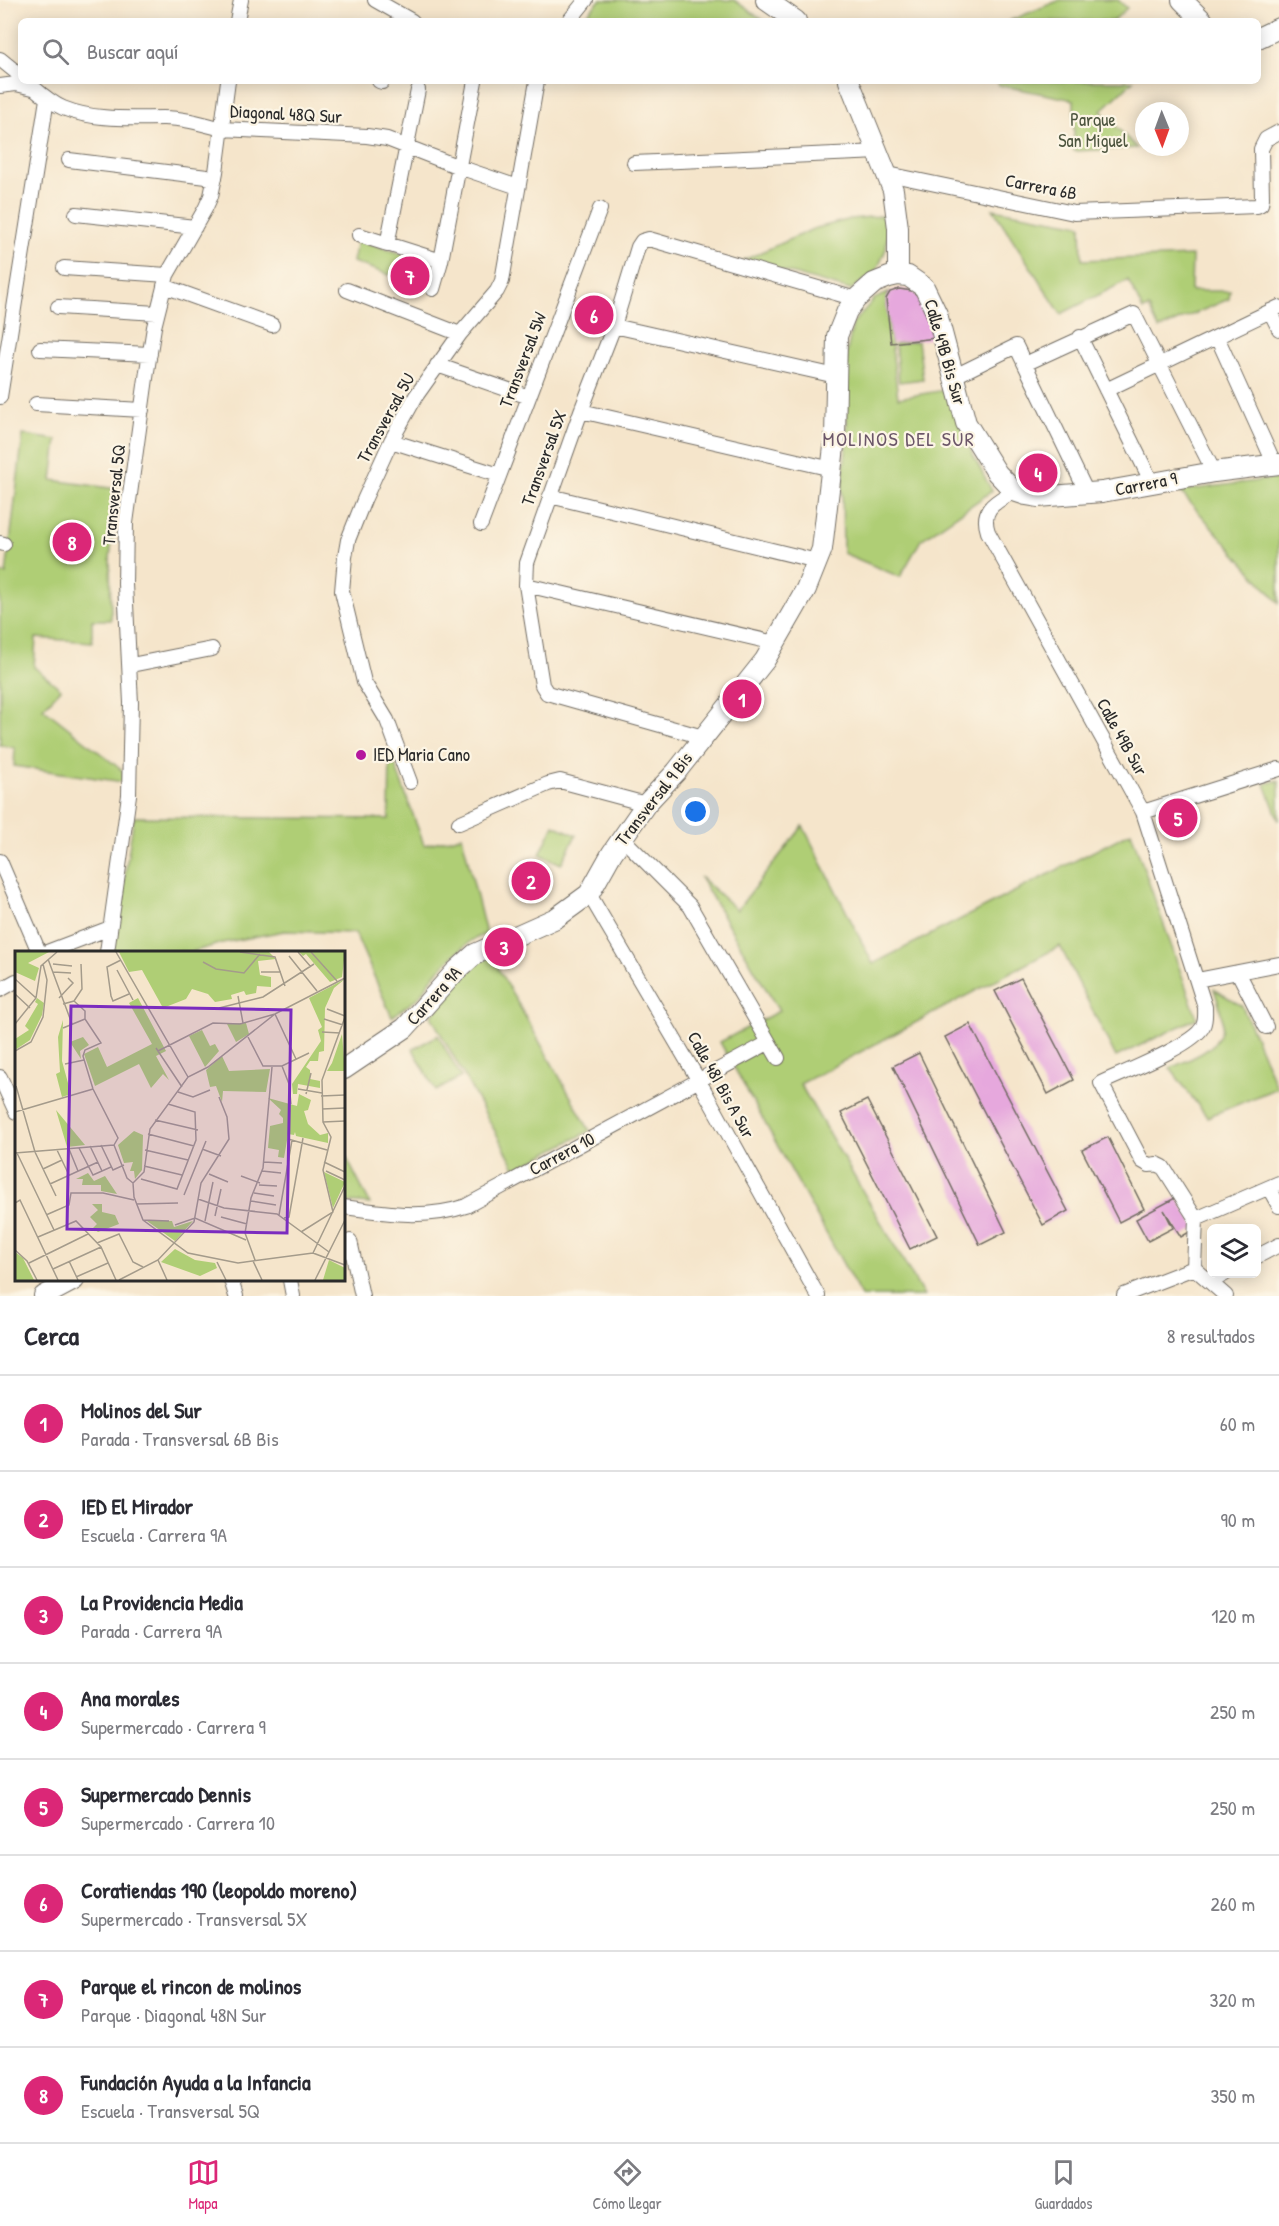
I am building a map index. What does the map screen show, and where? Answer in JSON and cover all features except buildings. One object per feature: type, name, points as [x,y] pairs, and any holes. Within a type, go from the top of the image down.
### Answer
[{"type":"street","points":[[238,18],[241,0]]},
{"type":"street","points":[[375,0],[406,18]]},
{"type":"street","points":[[571,18],[586,0]]},
{"type":"street","points":[[766,0],[792,18]]},
{"type":"street","points":[[1182,0],[1200,18]]},
{"type":"street","points":[[1261,37],[1279,28]]},
{"type":"street","points":[[0,59],[18,74]]},
{"type":"street","name":"Transversal 5Q","points":[[107,951],[129,795],[131,665],[124,584],[126,523],[157,313],[166,281],[208,203],[215,178],[228,84]]},
{"type":"street","points":[[433,289],[441,261],[474,84]]},
{"type":"street","name":"Transversal 5U","points":[[410,782],[387,720],[364,682],[342,591],[348,540],[364,500],[416,396],[460,334],[497,291],[502,281],[536,84]]},
{"type":"street","points":[[850,84],[888,174],[896,208],[898,275],[874,283],[856,299]]},
{"type":"street","points":[[0,86],[31,85]]},
{"type":"street","name":"Diagonal 48Q Sur","points":[[31,85],[47,99],[63,108],[83,114],[129,119],[166,118],[222,129],[387,139],[518,187]]},
{"type":"street","points":[[387,245],[418,90]]},
{"type":"street","points":[[0,397],[7,312],[47,99]]},
{"type":"street","name":"Carrera 6B","points":[[888,174],[1074,213],[1257,206],[1261,204],[1262,143],[1279,132]]},
{"type":"street","points":[[634,163],[880,152]]},
{"type":"street","points":[[69,160],[215,178]]},
{"type":"street","name":"Transversal 5W","points":[[481,524],[600,209]]},
{"type":"street","points":[[76,214],[195,227]]},
{"type":"street","points":[[358,235],[441,261]]},
{"type":"street","name":"Transversal 5X","points":[[703,737],[548,693],[542,685],[526,585],[526,562],[614,326],[638,247],[642,241],[649,239],[856,299]]},
{"type":"street","points":[[64,268],[166,281],[272,325]]},
{"type":"street","name":"Calle 49B Bis Sur","points":[[898,275],[916,280],[924,287],[932,300],[960,405],[973,437],[997,473],[1014,491]]},
{"type":"street","points":[[347,290],[460,334]]},
{"type":"street","name":"Transversal 9 Bis","points":[[589,894],[622,838],[646,804],[676,772],[751,680],[806,589],[823,541],[832,469],[837,412],[837,336],[847,311],[856,299]]},
{"type":"street","points":[[58,307],[157,313]]},
{"type":"street","points":[[1106,390],[1275,309],[1279,329]]},
{"type":"street","points":[[1025,364],[1134,314],[1214,472]]},
{"type":"street","points":[[614,326],[836,376]]},
{"type":"street","points":[[1080,337],[1152,483]]},
{"type":"street","points":[[1217,337],[1277,464]]},
{"type":"street","points":[[953,377],[1016,346],[1087,493]]},
{"type":"street","points":[[40,349],[150,354]]},
{"type":"street","points":[[437,365],[529,397]]},
{"type":"street","points":[[36,404],[142,410]]},
{"type":"street","points":[[581,411],[832,469]]},
{"type":"street","points":[[392,441],[499,475]]},
{"type":"street","name":"Carrera 9","points":[[1014,491],[1038,497],[1121,490],[1214,472],[1277,464]]},
{"type":"street","name":"Calle 49B Sur","points":[[1014,491],[993,504],[986,514],[985,523],[988,532],[1143,812],[1205,1007],[1206,1016],[1203,1026],[1189,1042],[1101,1083],[1142,1161],[1149,1165],[1157,1164],[1163,1167],[1197,1219]]},
{"type":"street","points":[[550,496],[817,561]]},
{"type":"street","points":[[526,585],[775,643]]},
{"type":"street","points":[[131,665],[212,650]]},
{"type":"street","points":[[1143,812],[1279,770]]},
{"type":"street","points":[[459,823],[548,784],[560,781],[646,804]]},
{"type":"street","points":[[622,838],[690,906],[778,1058]]},
{"type":"street","points":[[0,861],[39,951]]},
{"type":"street","name":"Carrera 9A","points":[[345,1068],[405,1028],[455,972],[475,954],[556,918],[589,894]]},
{"type":"street","name":"Calle 48I Bis A Sur","points":[[589,894],[699,1081],[818,1296]]},
{"type":"street","points":[[50,951],[110,927]]},
{"type":"street","points":[[1197,980],[1279,964]]},
{"type":"street","points":[[1238,972],[1266,1027]]},
{"type":"street","points":[[0,990],[15,982]]},
{"type":"street","name":"Carrera 10","points":[[345,1207],[420,1216],[466,1206],[768,1043]]},
{"type":"street","points":[[0,1077],[15,1110]]},
{"type":"street","points":[[1194,1268],[1197,1219],[1274,1185],[1279,1206]]},
{"type":"street","points":[[350,1241],[363,1296]]},
{"type":"street","points":[[1261,1255],[1279,1245]]},
{"type":"street","points":[[1194,1268],[1226,1296]]},
{"type":"street","points":[[1124,1295],[1194,1268]]},
{"type":"street","points":[[1210,1282],[1218,1278]]},
{"type":"street","points":[[44,1296],[72,1281]]},
{"type":"street","points":[[231,1281],[236,1296]]},
{"type":"street","points":[[290,1281],[293,1296]]},
{"type":"green space","points":[[600,0],[734,0],[760,18],[584,18]]},
{"type":"green space","points":[[1060,0],[1118,0],[1127,8],[1116,18],[1016,18]]},
{"type":"green space","name":"Parque San Miguel","points":[[998,84],[1130,84],[1101,111],[1135,148],[1074,151],[1074,100]]},
{"type":"green space","points":[[993,209],[1081,225],[1082,260],[1192,256],[1191,291],[1230,291],[1229,299],[1159,329],[1149,308],[1143,310],[1128,280],[1061,314]]},
{"type":"green space","points":[[889,215],[886,249],[876,272],[850,290],[744,260],[813,229],[851,219]]},
{"type":"green space","points":[[357,240],[432,263],[426,288],[353,262]]},
{"type":"green space","points":[[890,292],[886,299],[898,398],[951,389],[968,445],[992,491],[921,540],[900,577],[843,553],[842,487],[847,440],[847,352],[853,323],[874,299]]},
{"type":"green space","points":[[918,341],[923,379],[899,382],[895,344]]},
{"type":"green space","points":[[23,435],[57,440],[52,480],[117,489],[110,558],[111,620],[92,620],[92,642],[36,638],[34,667],[61,689],[43,708],[123,771],[123,782],[14,766],[15,748],[0,745],[0,573],[6,574]]},
{"type":"green space","points":[[1279,478],[1279,603],[1180,491]]},
{"type":"green space","points":[[390,751],[424,845],[462,836],[486,934],[472,940],[454,955],[435,974],[419,997],[392,1017],[355,933],[284,931],[222,943],[195,951],[113,951],[134,817],[389,819]]},
{"type":"green space","points":[[1279,780],[1279,821],[1265,784]]},
{"type":"green space","points":[[554,825],[576,835],[561,864],[540,854]]},
{"type":"green space","points":[[803,826],[873,964],[1131,832],[1197,1018],[1116,1057],[1060,946],[800,1084],[924,1296],[861,1296],[720,1042],[779,1011],[700,877],[737,910]]},
{"type":"green space","points":[[490,954],[590,1131],[516,1169],[431,1016],[460,977]]},
{"type":"green space","points":[[1214,989],[1242,1006],[1277,1088],[1207,1117],[1170,1068],[1205,1051],[1218,1038],[1222,1017]]},
{"type":"green space","points":[[438,1035],[461,1077],[436,1091],[413,1049]]},
{"type":"green space","points":[[345,1155],[370,1204],[345,1202]]},
{"type":"place","name":"Parque el rincon de molinos","points":[[410,276]]},
{"type":"place","name":"Coratiendas 190 (leopoldo moreno)","points":[[594,315]]},
{"type":"place","name":"Ana morales","points":[[1038,473]]},
{"type":"place","name":"Fundación Ayuda a la Infancia","points":[[72,542]]},
{"type":"place","name":"Molinos del Sur","points":[[742,699]]},
{"type":"place","name":"IED Maria Cano","points":[[361,755]]},
{"type":"place","name":"Supermercado Dennis","points":[[1178,818]]},
{"type":"place","name":"IED El Mirador","points":[[531,881]]},
{"type":"place","name":"La Providencia Media","points":[[504,947]]},
{"type":"district","name":"MOLINOS DEL SUR","points":[[899,439]]}]
